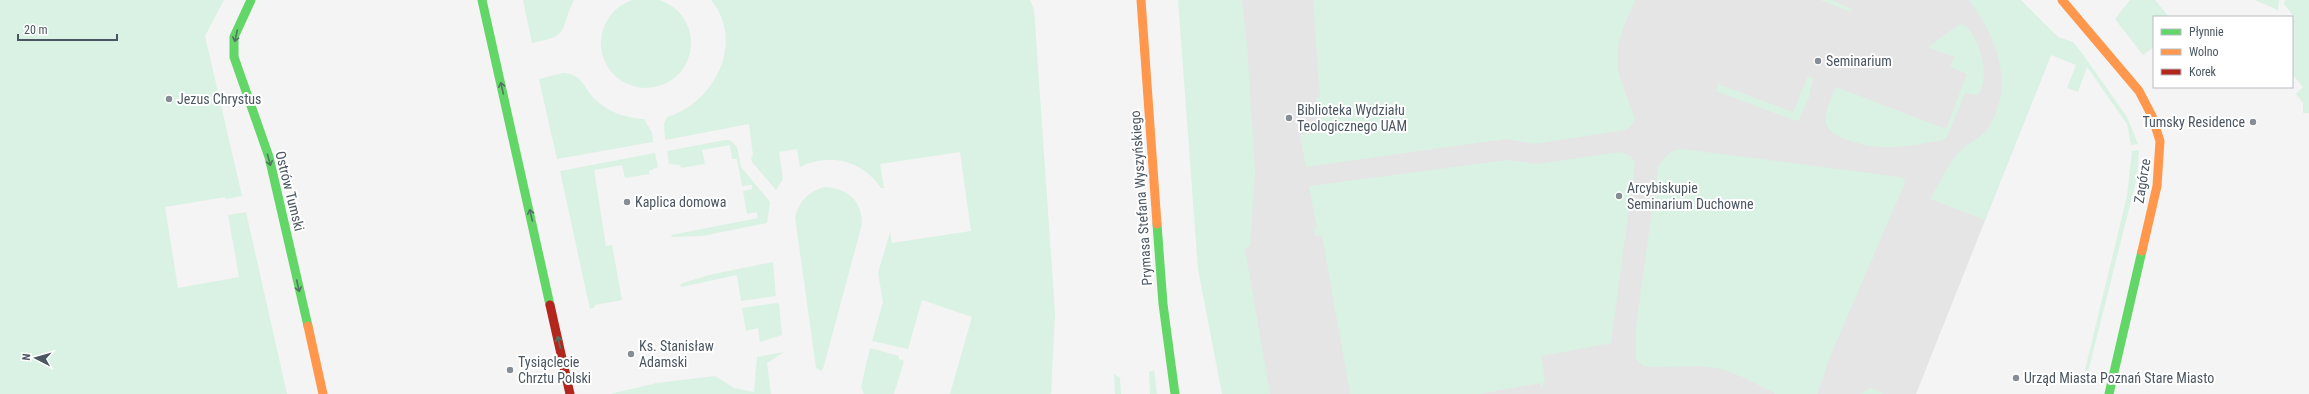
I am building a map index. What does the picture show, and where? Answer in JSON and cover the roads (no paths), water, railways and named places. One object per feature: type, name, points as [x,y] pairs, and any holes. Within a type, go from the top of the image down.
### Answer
[{"type":"street","name":"Ostrów Tumski","points":[[251,0],[234,38],[234,57],[268,157],[323,394]]},
{"type":"street","points":[[482,0],[570,394]]},
{"type":"street","name":"Prymasa Stefana Wyszyńskiego","points":[[1141,0],[1163,304],[1175,394]]},
{"type":"street","name":"Zagórze","points":[[2062,0],[2139,91],[2152,116],[2160,141],[2157,186],[2109,394]]},
{"type":"place","name":"Seminarium","points":[[1818,61]]},
{"type":"place","name":"Jezus Chrystus","points":[[169,99]]},
{"type":"place","name":"Biblioteka Wydziału Teologicznego UAM","points":[[1289,118]]},
{"type":"place","name":"Tumsky Residence","points":[[2253,122]]},
{"type":"place","name":"Arcybiskupie Seminarium Duchowne","points":[[1619,196]]},
{"type":"place","name":"Kaplica domowa","points":[[627,202]]},
{"type":"place","name":"Ks. Stanisław Adamski","points":[[631,354]]},
{"type":"place","name":"Tysiąclecie Chrztu Polski","points":[[510,370]]},
{"type":"place","name":"Urząd Miasta Poznań Stare Miasto","points":[[2016,378]]}]
